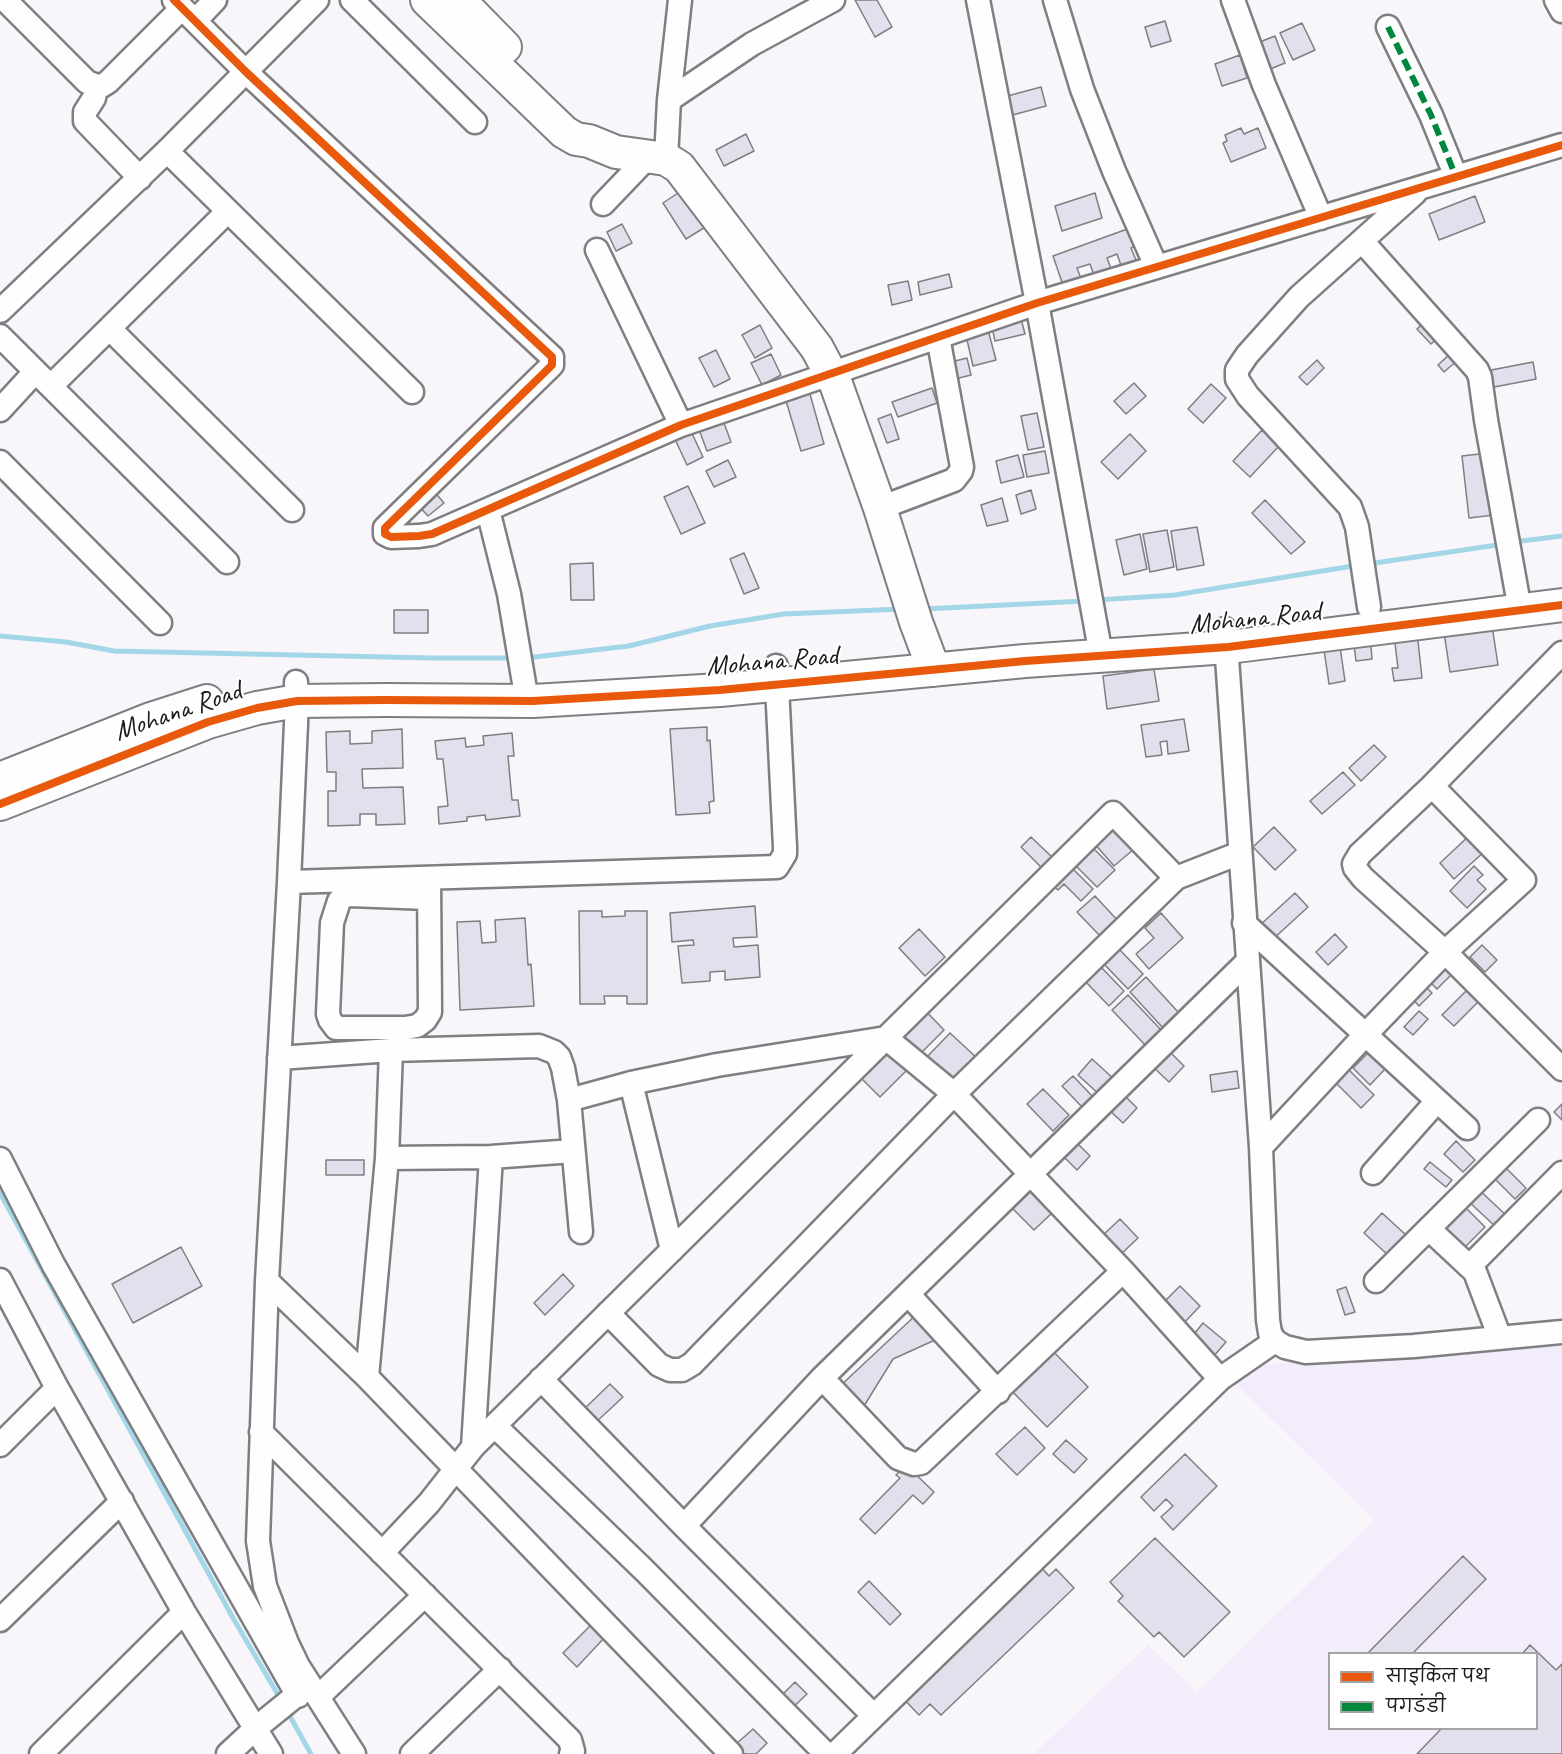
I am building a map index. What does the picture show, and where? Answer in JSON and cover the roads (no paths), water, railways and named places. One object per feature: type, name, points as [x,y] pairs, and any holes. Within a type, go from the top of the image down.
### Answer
[{"type":"street","points":[[5,0],[87,82],[96,87],[108,82],[184,10],[215,0]]},
{"type":"street","points":[[0,311],[140,178],[317,0]]},
{"type":"street","points":[[352,0],[475,122]]},
{"type":"street","points":[[427,0],[564,132],[576,139],[589,141],[616,152],[656,158],[679,167],[817,348],[831,372],[880,508],[931,661]]},
{"type":"street","points":[[459,0],[575,117],[589,141]]},
{"type":"street","points":[[603,204],[656,158],[669,100],[680,0]]},
{"type":"street","points":[[669,100],[745,48],[833,0]]},
{"type":"street","points":[[978,0],[1037,303],[1097,636]]},
{"type":"street","points":[[1055,0],[1082,89],[1114,171],[1156,266]]},
{"type":"street","points":[[1233,0],[1264,85],[1321,218]]},
{"type":"street","points":[[1556,0],[1562,11]]},
{"type":"street","points":[[184,10],[246,72],[552,357],[552,365],[384,531],[391,537],[426,535],[681,425],[1037,303],[1562,145]]},
{"type":"street","points":[[1388,27],[1431,115],[1456,177]]},
{"type":"street","points":[[96,87],[94,98],[85,112],[85,121],[140,178]]},
{"type":"street","points":[[167,151],[412,392]]},
{"type":"street","points":[[1369,607],[1357,526],[1350,507],[1248,396],[1237,379],[1237,370],[1299,297],[1421,188]]},
{"type":"street","points":[[0,410],[110,329],[228,211]]},
{"type":"street","points":[[1362,240],[1477,370],[1518,600]]},
{"type":"street","points":[[597,250],[681,425]]},
{"type":"street","points":[[110,329],[292,510]]},
{"type":"street","points":[[0,336],[227,562]]},
{"type":"street","points":[[880,508],[954,480],[961,471],[938,337]]},
{"type":"street","points":[[0,462],[160,623]]},
{"type":"street","points":[[488,510],[504,571],[523,676]]},
{"type":"street","name":"Mohana Road","points":[[0,779],[176,710],[238,692],[296,692],[357,681],[523,676],[777,675],[931,661],[1097,636],[1227,638],[1518,600],[1562,584]]},
{"type":"street","name":"Mohana Road","points":[[1227,638],[1369,607],[1518,600],[1562,605]]},
{"type":"street","points":[[1227,638],[1244,923],[1261,1147],[1270,1333],[1275,1341],[1285,1347],[1306,1352],[1414,1346],[1562,1332]]},
{"type":"street","points":[[1562,653],[1432,786],[1360,854],[1354,864],[1363,878],[1445,952],[1562,1069]]},
{"type":"street","points":[[428,888],[430,1012],[417,1026],[336,1028],[328,1014],[332,923],[339,902],[344,896],[428,888],[777,867],[785,854],[785,847],[777,675]]},
{"type":"street","points":[[296,692],[289,882],[267,1281],[258,1528],[262,1568],[271,1605],[309,1693]]},
{"type":"street","name":"Mohana Road","points":[[0,804],[208,722],[257,708],[296,692]]},
{"type":"street","points":[[1261,1147],[1445,952],[1524,880],[1432,786]]},
{"type":"street","points":[[382,1552],[429,1503],[473,1447],[1113,813],[1176,878]]},
{"type":"street","points":[[608,1313],[658,1365],[670,1370],[682,1370],[693,1364],[954,1094],[1176,878],[1240,853]]},
{"type":"street","points":[[289,882],[428,888]]},
{"type":"street","points":[[1244,923],[1467,1128]]},
{"type":"street","points":[[684,1526],[822,1378],[1248,962]]},
{"type":"street","points":[[569,1100],[631,1083],[717,1065],[886,1038],[954,1094],[1123,1271],[1220,1379]]},
{"type":"street","points":[[279,1058],[391,1050],[539,1046],[547,1048],[559,1057],[569,1100],[580,1232]]},
{"type":"street","points":[[367,1377],[387,1158],[391,1050]]},
{"type":"street","points":[[631,1083],[672,1250]]},
{"type":"street","points":[[1373,1173],[1437,1101]]},
{"type":"street","points":[[1376,1281],[1538,1120]]},
{"type":"street","points":[[387,1158],[492,1157],[573,1151]]},
{"type":"street","points":[[473,1447],[492,1157]]},
{"type":"street","points":[[0,1159],[53,1264],[309,1693],[354,1754]]},
{"type":"street","points":[[1470,1266],[1562,1173]]},
{"type":"street","points":[[1429,1228],[1470,1266],[1479,1279],[1500,1338]]},
{"type":"street","points":[[822,1378],[898,1458],[914,1464],[921,1463],[1123,1271]]},
{"type":"street","points":[[0,1280],[57,1388],[184,1612],[261,1724],[271,1754]]},
{"type":"street","points":[[267,1281],[367,1377],[731,1754]]},
{"type":"street","points":[[908,1294],[998,1392]]},
{"type":"street","points":[[835,1754],[1220,1379],[1275,1341]]},
{"type":"street","points":[[541,1379],[874,1716]]},
{"type":"street","points":[[0,1444],[57,1388]]},
{"type":"street","points":[[495,1426],[644,1570],[826,1754]]},
{"type":"street","points":[[261,1432],[570,1740],[572,1754]]},
{"type":"street","points":[[0,1620],[122,1501]]},
{"type":"street","points":[[228,1754],[261,1724],[309,1693],[425,1595]]},
{"type":"street","points":[[41,1754],[184,1612]]},
{"type":"street","points":[[412,1754],[500,1669]]},
{"type":"waterway","points":[[1513,542],[1562,536]]},
{"type":"waterway","points":[[1368,564],[1504,544]]},
{"type":"waterway","points":[[1097,600],[1175,595],[1359,565]]},
{"type":"waterway","points":[[924,609],[1085,601]]},
{"type":"waterway","points":[[526,658],[629,646],[710,626],[784,614],[902,609]]},
{"type":"waterway","points":[[0,636],[66,642],[114,651],[513,658]]},
{"type":"waterway","points":[[0,1193],[233,1618],[281,1700]]},
{"type":"waterway","points":[[287,1711],[311,1754]]}]
